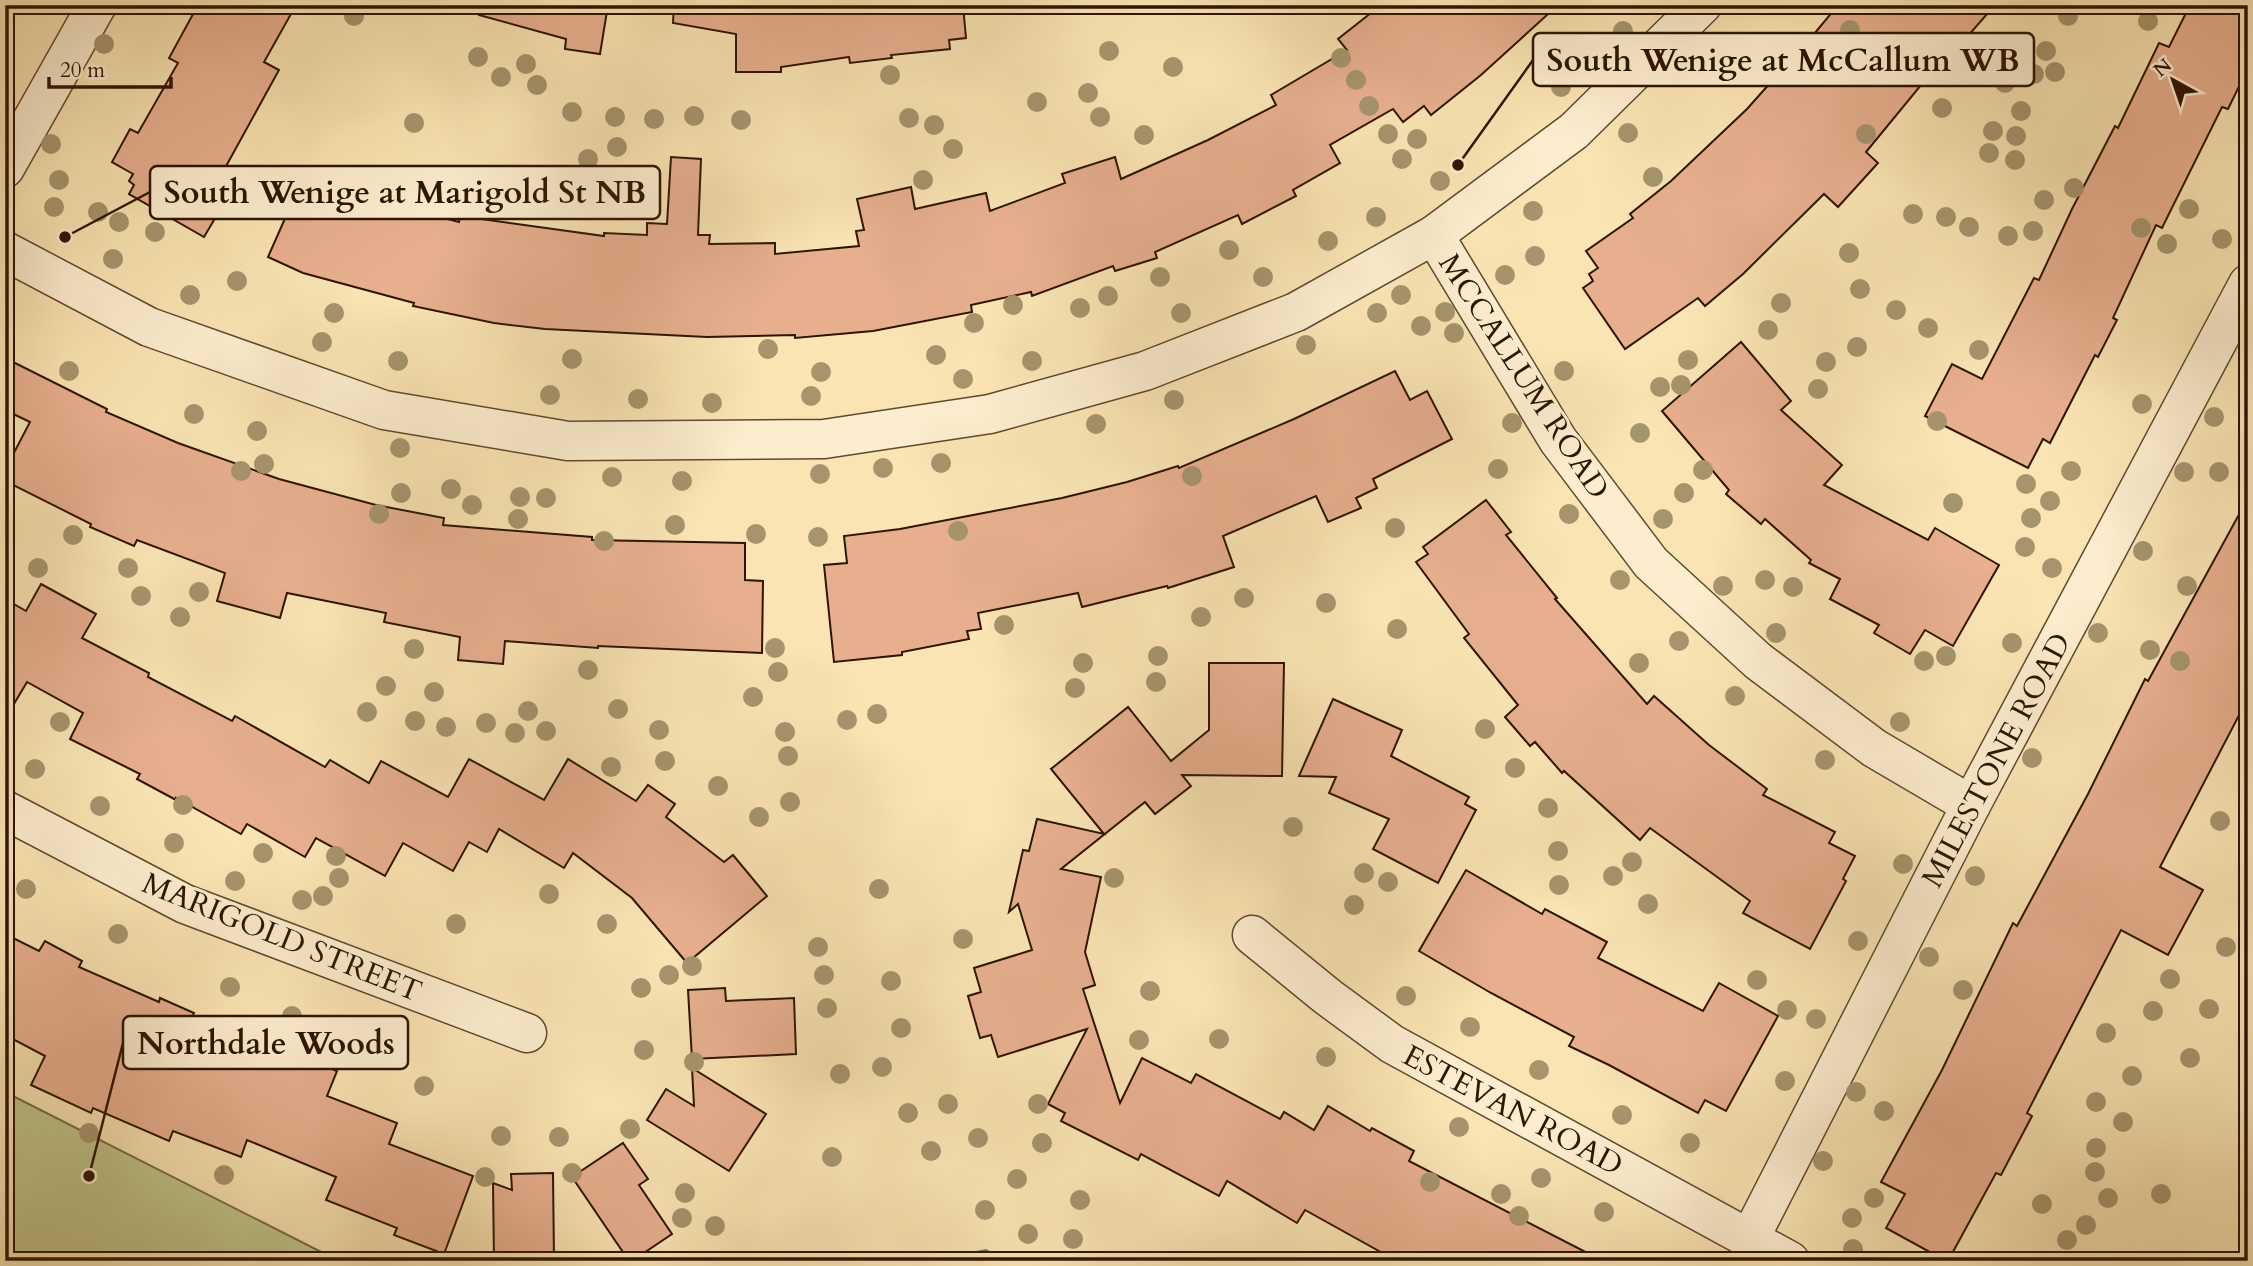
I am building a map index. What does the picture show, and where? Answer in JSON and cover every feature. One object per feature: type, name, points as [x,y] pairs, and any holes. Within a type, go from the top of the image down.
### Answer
[{"type":"street","points":[[5,168],[97,5]]},
{"type":"street","points":[[5,251],[149,327],[384,410],[568,441],[824,439],[990,414],[1145,372],[1296,312],[1434,235],[1574,131],[1702,5]]},
{"type":"street","name":"MCCALLUM ROAD","points":[[1434,235],[1558,440],[1651,563],[1758,662],[1874,748],[1972,805]]},
{"type":"street","name":"MILESTONE ROAD","points":[[1750,1238],[1972,805],[2248,284]]},
{"type":"street","name":"MARIGOLD STREET","points":[[5,810],[185,904],[527,1033]]},
{"type":"street","name":"ESTEVAN ROAD","points":[[1252,935],[1328,997],[1392,1044],[1790,1261]]},
{"type":"green space","points":[[5,1092],[339,1261],[5,1261]]},
{"type":"shaded area","points":[[986,1250],[1005,1261],[929,1261]]},
{"type":"building","points":[[198,5],[296,5],[264,62],[279,70],[219,179],[233,188],[204,237],[129,194],[134,185],[129,181],[133,174],[112,162],[130,129],[138,133],[178,63],[169,58]]},
{"type":"building","points":[[480,5],[608,5],[600,54],[565,49],[566,39],[479,15]]},
{"type":"building","points":[[674,5],[963,5],[966,38],[949,40],[950,49],[891,55],[892,58],[850,63],[849,57],[781,67],[781,72],[736,72],[736,34],[673,23]]},
{"type":"building","points":[[1381,5],[1558,5],[1481,75],[1431,115],[1424,106],[1403,122],[1393,109],[1330,145],[1340,163],[1293,190],[1296,196],[1242,224],[1238,215],[1155,252],[1157,258],[1115,271],[1113,266],[1032,296],[1031,292],[971,305],[972,312],[873,331],[795,338],[795,335],[707,337],[545,329],[494,323],[413,306],[414,303],[303,273],[268,257],[302,180],[459,222],[460,216],[604,236],[604,233],[647,235],[647,223],[667,224],[671,157],[701,159],[698,235],[710,235],[709,244],[775,243],[775,254],[859,246],[856,231],[864,230],[857,199],[911,187],[915,209],[986,193],[990,211],[1065,183],[1062,174],[1115,157],[1121,179],[1208,140],[1276,105],[1271,95],[1347,50],[1338,39]]},
{"type":"building","points":[[1838,5],[1995,5],[1933,76],[1930,74],[1866,152],[1878,163],[1838,207],[1824,194],[1743,274],[1705,306],[1698,298],[1625,349],[1583,288],[1593,281],[1589,274],[1598,268],[1586,251],[1633,218],[1630,214],[1671,181],[1747,109],[1779,73],[1781,74]]},
{"type":"building","points":[[2190,5],[2248,5],[2248,68],[2228,109],[2222,107],[2162,228],[2156,225],[2113,318],[2117,320],[2098,357],[2095,355],[2050,443],[2043,439],[2028,468],[1925,416],[1952,364],[1982,379],[2034,278],[2039,280],[2072,209],[2115,126],[2118,128],[2159,43],[2169,47]]},
{"type":"building","points":[[1741,342],[1791,401],[1781,410],[1842,465],[1824,485],[1928,540],[1935,528],[1999,565],[1953,646],[1925,630],[1910,654],[1874,633],[1879,625],[1830,599],[1840,579],[1809,563],[1811,560],[1765,519],[1761,524],[1726,494],[1729,490],[1662,411]]},
{"type":"building","points":[[5,358],[107,409],[106,412],[178,443],[279,479],[376,505],[444,518],[443,525],[592,537],[592,540],[745,543],[745,580],[763,581],[762,653],[598,648],[505,641],[503,664],[458,660],[460,637],[384,622],[386,613],[287,593],[280,618],[217,601],[225,573],[137,540],[134,546],[90,527],[91,524],[5,481],[5,470],[30,422],[5,410]]},
{"type":"building","points":[[1395,371],[1410,400],[1427,391],[1452,439],[1373,479],[1377,488],[1356,498],[1361,508],[1328,522],[1316,496],[1223,536],[1234,567],[1168,588],[1167,586],[1082,607],[1078,593],[978,613],[981,629],[967,631],[969,639],[902,652],[902,655],[834,662],[824,565],[847,563],[844,536],[900,529],[1062,498],[1178,466],[1179,468],[1294,419]]},
{"type":"building","points":[[2248,498],[2248,698],[2160,867],[2203,890],[2168,955],[2121,930],[2027,1113],[2032,1116],[2001,1175],[1996,1173],[1946,1261],[1886,1228],[1905,1194],[1881,1182],[1942,1070],[2013,923],[2017,926],[2088,794],[2145,679],[2148,681]]},
{"type":"building","points":[[1486,500],[1511,532],[1506,535],[1557,598],[1555,599],[1647,704],[1654,696],[1709,745],[1767,789],[1763,795],[1835,832],[1829,843],[1855,856],[1843,879],[1846,881],[1810,949],[1743,913],[1750,901],[1650,828],[1640,840],[1564,771],[1562,773],[1535,742],[1530,746],[1505,717],[1518,705],[1464,638],[1469,634],[1416,562],[1428,554],[1423,547]]},
{"type":"building","points":[[41,584],[96,614],[82,638],[149,673],[148,677],[232,721],[235,716],[325,767],[330,760],[369,783],[381,761],[448,797],[469,759],[544,800],[568,759],[636,801],[648,785],[675,804],[666,817],[724,862],[733,855],[767,896],[687,963],[632,898],[573,853],[564,868],[499,829],[487,852],[469,842],[453,871],[403,843],[385,876],[316,838],[305,857],[247,824],[241,834],[137,779],[140,774],[70,739],[83,713],[27,682],[5,719],[5,599],[26,611]]},
{"type":"building","points":[[1209,663],[1284,663],[1282,776],[1182,775],[1191,786],[1155,814],[1145,802],[1061,869],[1101,877],[1085,952],[1095,985],[1083,989],[1120,1103],[1142,1058],[1191,1083],[1196,1074],[1280,1119],[1284,1112],[1314,1130],[1328,1106],[1370,1131],[1372,1128],[1414,1151],[1409,1161],[1603,1261],[1397,1261],[1305,1210],[1297,1223],[1227,1181],[1219,1196],[1141,1154],[1138,1160],[1061,1121],[1065,1113],[1048,1104],[1087,1029],[998,1057],[991,1035],[980,1038],[968,996],[981,992],[974,968],[1032,950],[1018,904],[1009,912],[1023,850],[1029,851],[1037,819],[1104,834],[1051,769],[1128,707],[1171,761],[1209,730]]},
{"type":"building","points":[[1333,699],[1402,730],[1391,756],[1469,797],[1465,804],[1476,810],[1438,883],[1373,849],[1389,819],[1329,793],[1336,777],[1299,776]]},
{"type":"building","points":[[1466,870],[1542,914],[1545,909],[1607,942],[1598,958],[1703,1011],[1719,983],[1778,1016],[1726,1111],[1705,1100],[1698,1113],[1569,1046],[1574,1037],[1419,951]]},
{"type":"building","points":[[5,934],[39,951],[45,941],[82,961],[79,967],[159,1002],[160,998],[194,1013],[188,1027],[289,1065],[294,1054],[337,1071],[327,1096],[397,1123],[389,1144],[473,1176],[444,1254],[394,1235],[397,1228],[326,1200],[336,1177],[247,1140],[241,1157],[173,1131],[169,1141],[93,1108],[91,1113],[31,1085],[45,1056],[5,1035]]},
{"type":"building","points":[[725,988],[726,1001],[794,998],[796,1054],[692,1059],[688,990]]},
{"type":"building","points":[[692,1068],[766,1114],[729,1171],[647,1120],[666,1089],[694,1106]]},
{"type":"building","points":[[623,1143],[648,1179],[639,1185],[672,1234],[632,1261],[629,1261],[572,1177]]},
{"type":"building","points":[[553,1173],[554,1261],[494,1261],[493,1183],[512,1190],[511,1174]]},
{"type":"place","name":"South Wenige at McCallum WB","points":[[1458,165]]},
{"type":"place","name":"South Wenige at Marigold St NB","points":[[65,237]]},
{"type":"place","name":"Northdale Woods","points":[[89,1176]]}]
